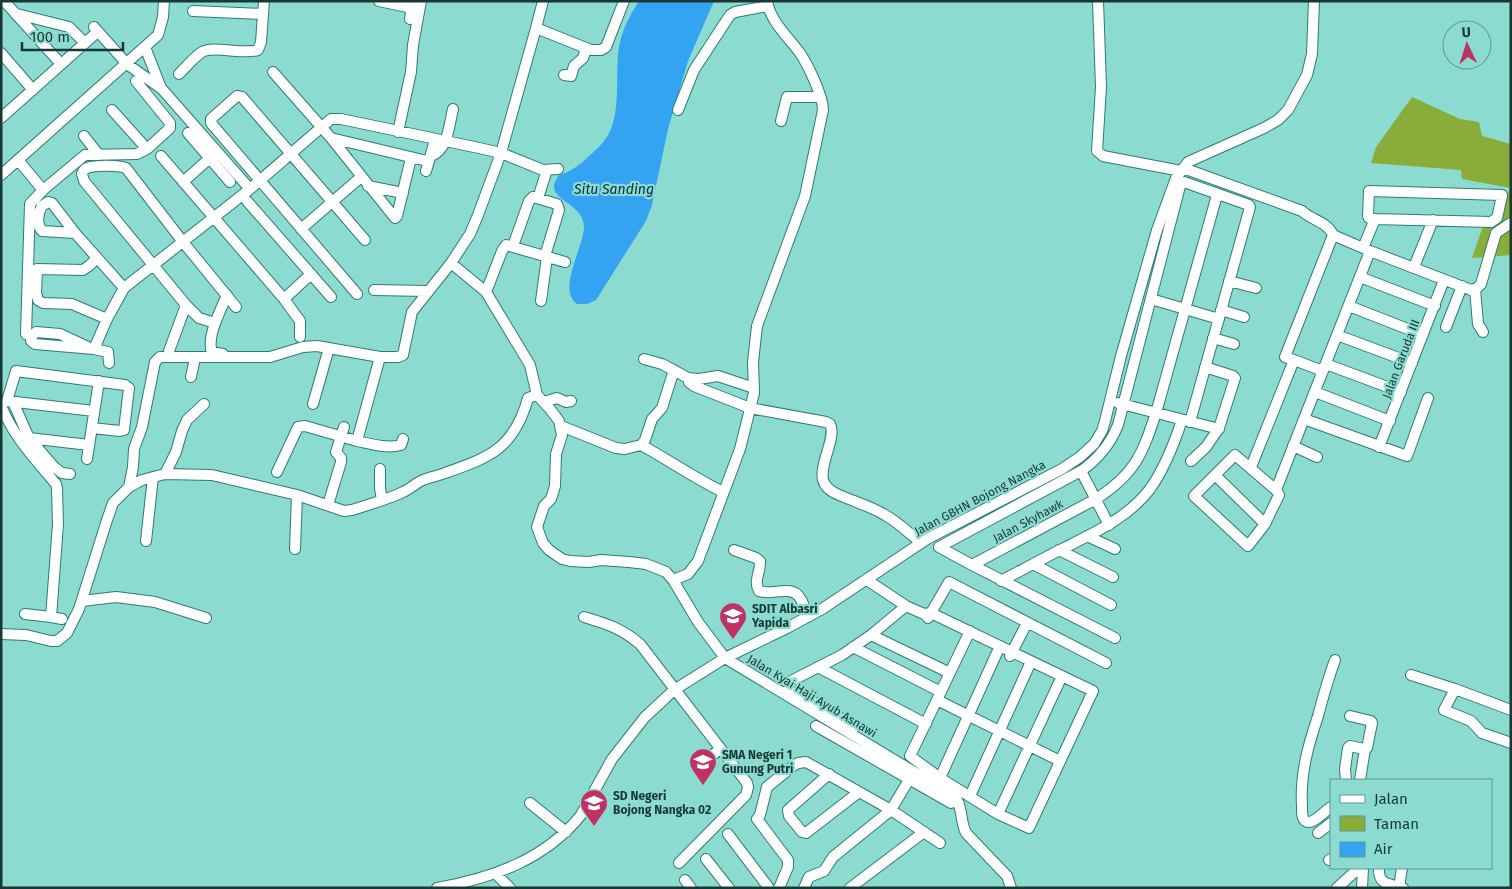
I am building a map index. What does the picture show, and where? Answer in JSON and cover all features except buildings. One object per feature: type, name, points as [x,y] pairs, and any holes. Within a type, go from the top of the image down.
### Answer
[{"type":"street","points":[[4,1],[61,64]]},
{"type":"street","points":[[1,175],[158,35],[163,17],[164,1]]},
{"type":"street","points":[[179,74],[203,51],[251,52],[258,50],[261,42],[264,1]]},
{"type":"street","points":[[380,1],[413,5],[410,20]]},
{"type":"street","points":[[398,132],[411,72],[421,1]]},
{"type":"street","points":[[129,487],[134,449],[142,427],[155,362],[160,356],[195,358],[270,357],[311,346],[380,357],[398,357],[403,355],[412,312],[451,263],[474,226],[501,153],[543,1]]},
{"type":"street","points":[[1098,1],[1101,87],[1097,151],[1104,156],[1181,171],[1302,211],[1328,227],[1332,235],[1471,290],[1481,284],[1496,233],[1511,223]]},
{"type":"street","points":[[1181,171],[1188,162],[1264,128],[1278,120],[1288,110],[1307,75],[1312,54],[1314,1]]},
{"type":"street","points":[[536,28],[598,51],[606,47],[621,2]]},
{"type":"street","points":[[673,580],[688,574],[698,561],[740,449],[754,388],[753,362],[757,326],[804,196],[823,110],[807,64],[779,25],[767,4],[730,15],[694,70],[678,110]]},
{"type":"street","points":[[194,11],[263,14]]},
{"type":"street","points":[[16,14],[66,26],[85,44]]},
{"type":"street","points":[[2,115],[85,44],[94,31],[127,64],[162,89],[250,189]]},
{"type":"street","points":[[145,47],[162,89]]},
{"type":"street","points":[[564,75],[571,76],[574,66],[583,58],[586,48]]},
{"type":"street","points":[[1,53],[33,90]]},
{"type":"street","points":[[273,72],[331,138],[360,177],[395,218],[411,158]]},
{"type":"street","points":[[26,334],[29,208],[32,201],[86,155],[137,154],[147,149],[169,130],[171,125],[136,81]]},
{"type":"street","points":[[357,294],[210,121],[237,96],[242,96],[365,240]]},
{"type":"street","points":[[781,121],[787,96],[819,96]]},
{"type":"street","points":[[331,138],[411,158],[427,158],[439,152],[440,141],[453,109]]},
{"type":"street","points":[[112,110],[147,149]]},
{"type":"street","points":[[109,363],[108,352],[91,348],[124,288],[250,189],[330,119],[501,153],[547,170],[558,169]]},
{"type":"street","points":[[188,133],[230,182]]},
{"type":"street","points":[[84,136],[99,155]]},
{"type":"street","points":[[161,156],[284,299],[300,321],[300,337]]},
{"type":"street","points":[[183,182],[210,158]]},
{"type":"street","points":[[426,171],[427,158]]},
{"type":"street","points":[[18,160],[43,190]]},
{"type":"street","points":[[199,318],[186,305],[84,181],[82,174],[84,170],[119,166],[126,168],[236,307]]},
{"type":"street","points":[[538,198],[547,170]]},
{"type":"street","name":"Jalan GBHN Bojong Nangka","points":[[437,888],[455,885],[494,873],[536,856],[566,832],[587,806],[612,759],[631,734],[645,717],[674,690],[725,658],[808,617],[868,580],[924,541],[1062,468],[1080,457],[1094,444],[1102,431],[1121,356],[1171,189],[1181,171]]},
{"type":"street","points":[[301,228],[360,177]]},
{"type":"street","points":[[939,547],[1081,471],[1096,460],[1111,440],[1118,425],[1180,186],[1184,182],[1249,205],[1206,367],[1186,421],[1149,489],[1133,506],[1109,525],[1001,580]]},
{"type":"street","points":[[368,186],[402,193]]},
{"type":"street","points":[[1369,191],[1502,196],[1501,209],[1498,218],[1494,222],[1433,220],[1369,218],[1369,191]]},
{"type":"street","name":"Jalan Skyhawk","points":[[972,565],[1096,499],[1115,487],[1136,464],[1145,446],[1156,413],[1217,195]]},
{"type":"street","points":[[513,246],[529,201],[533,197],[557,204],[559,210],[546,256],[541,301]]},
{"type":"street","points":[[247,201],[330,297]]},
{"type":"street","points":[[1276,490],[1360,277],[1375,219]]},
{"type":"street","points":[[1414,267],[1433,220]]},
{"type":"street","points":[[75,233],[124,288]]},
{"type":"street","points":[[1332,235],[1285,356],[1401,392]]},
{"type":"street","points":[[486,292],[506,245],[565,262]]},
{"type":"street","points":[[97,258],[83,270],[37,269],[36,293],[38,300],[43,303],[70,303],[107,319]]},
{"type":"street","points":[[451,263],[486,292],[530,366],[540,398],[556,416],[561,426],[616,448],[641,445],[674,463],[689,475],[723,492]]},
{"type":"street","points":[[284,299],[311,274]]},
{"type":"street","points":[[1360,277],[1434,306]]},
{"type":"street","name":"Jalan Garuda III","points":[[1379,447],[1444,280]]},
{"type":"street","points":[[1229,281],[1256,288]]},
{"type":"street","points":[[1446,326],[1462,286]]},
{"type":"street","points":[[1474,289],[1478,324],[1483,332]]},
{"type":"street","points":[[374,290],[428,291]]},
{"type":"street","points":[[227,295],[215,323],[210,346],[212,352],[226,354],[248,353]]},
{"type":"street","points":[[1151,299],[1184,310],[1244,317]]},
{"type":"street","points":[[169,351],[186,305]]},
{"type":"street","points":[[1349,306],[1423,335]]},
{"type":"street","points":[[183,316],[215,323]]},
{"type":"street","points":[[1337,335],[1412,363]]},
{"type":"street","points":[[1213,338],[1234,344]]},
{"type":"street","points":[[313,404],[329,348]]},
{"type":"street","points":[[357,441],[380,357]]},
{"type":"street","points":[[191,377],[195,358]]},
{"type":"street","points":[[644,359],[662,364],[688,378],[699,379],[718,376],[754,388]]},
{"type":"street","points":[[1251,467],[1294,360]]},
{"type":"street","points":[[1191,461],[1206,447],[1219,429],[1235,378],[1234,376],[1206,367]]},
{"type":"street","points":[[641,445],[645,440],[652,419],[662,408],[674,370]]},
{"type":"street","points":[[25,614],[56,618],[57,489],[56,484],[18,439],[8,422],[6,402],[16,371],[125,385],[129,388],[124,430],[120,432],[92,428]]},
{"type":"street","points":[[688,378],[689,382],[694,386],[750,408],[830,424],[832,432],[822,478],[826,487],[838,495],[887,515],[924,541],[1116,638]]},
{"type":"street","points":[[87,459],[99,382]]},
{"type":"street","points":[[1315,392],[1390,421]]},
{"type":"street","points":[[1,634],[57,641],[67,633],[82,601],[110,510],[118,497],[129,487],[153,477],[165,474],[212,475],[297,495],[348,510],[404,492],[422,480],[473,463],[500,448],[507,443],[514,432],[525,410],[528,398],[557,398],[566,402],[571,401]]},
{"type":"street","points":[[1304,419],[1408,456],[1428,398]]},
{"type":"street","points":[[1110,401],[1219,429]]},
{"type":"street","points":[[6,402],[94,411]]},
{"type":"street","points":[[6,402],[29,438],[54,468],[62,473],[70,474]]},
{"type":"street","points":[[165,474],[176,452],[187,420],[204,404]]},
{"type":"street","points":[[277,472],[298,427],[305,426],[343,432],[357,441],[386,447],[401,446],[403,439]]},
{"type":"street","name":"Jalan Kyai Haji Ayub Asnawi","points":[[561,426],[562,435],[556,454],[555,486],[551,499],[544,506],[538,520],[539,535],[543,543],[562,559],[646,564],[659,568],[669,575],[698,622],[725,658],[851,733],[911,776],[958,800],[962,825],[966,833],[1004,873],[1011,888]]},
{"type":"street","points":[[328,505],[341,462],[341,458],[336,452],[343,432]]},
{"type":"street","points":[[29,438],[89,445]]},
{"type":"street","points":[[1293,446],[1317,457]]},
{"type":"street","points":[[1236,455],[1276,490],[1279,496],[1266,524],[1248,546],[1194,497],[1194,494],[1215,475],[1236,455]]},
{"type":"street","points":[[380,468],[382,500]]},
{"type":"street","points":[[1081,471],[1109,525]]},
{"type":"street","points":[[1215,475],[1266,524]]},
{"type":"street","points":[[146,541],[153,477]]},
{"type":"street","points":[[295,549],[297,495]]},
{"type":"street","points":[[1087,536],[1115,549]]},
{"type":"street","points":[[734,550],[760,561],[760,570],[756,581],[759,591],[768,593],[790,591],[796,594],[800,598],[808,617]]},
{"type":"street","points":[[1059,550],[1113,577]]},
{"type":"street","points":[[1033,564],[1111,606]]},
{"type":"street","points":[[868,580],[906,606],[928,615],[969,634],[999,649],[1011,654],[1090,696],[1030,827],[998,814],[940,778],[910,756],[969,634]]},
{"type":"street","points":[[928,615],[949,582],[1106,663]]},
{"type":"street","points":[[82,601],[116,597],[155,602],[206,618]]},
{"type":"street","points":[[791,680],[853,648],[906,606]]},
{"type":"street","points":[[584,617],[613,625],[640,644],[747,784],[748,791],[746,795],[679,863]]},
{"type":"street","points":[[1011,654],[1027,623]]},
{"type":"street","points":[[871,635],[950,673]]},
{"type":"street","points":[[853,648],[969,715],[1060,761]]},
{"type":"street","points":[[940,778],[999,649]]},
{"type":"street","points":[[1011,654],[1029,666],[1061,679]]},
{"type":"street","points":[[1330,808],[1310,822],[1304,819],[1301,791],[1304,763],[1335,660]]},
{"type":"street","points":[[970,796],[1029,666]]},
{"type":"street","points":[[818,667],[926,724]]},
{"type":"street","points":[[1410,675],[1455,689],[1511,710]]},
{"type":"street","points":[[998,814],[1061,679]]},
{"type":"street","points":[[1455,689],[1444,710],[1471,721],[1482,734],[1511,743]]},
{"type":"street","points":[[782,692],[798,693],[846,721],[854,726],[851,733]]},
{"type":"street","points":[[1350,716],[1372,722],[1360,779]]},
{"type":"street","points":[[827,719],[818,727],[911,776],[951,803]]},
{"type":"street","points":[[1346,779],[1345,769],[1348,747],[1366,749]]},
{"type":"street","points":[[703,763],[720,749]]},
{"type":"street","points":[[779,888],[788,867],[788,860],[754,815],[760,814],[767,787],[798,763],[806,762],[829,774],[891,810],[940,843]]},
{"type":"street","points":[[829,774],[788,810],[789,816],[802,832],[806,833],[820,824],[859,792]]},
{"type":"street","points":[[804,888],[809,877],[824,871],[833,856],[891,810],[911,776]]},
{"type":"street","points":[[530,803],[566,832]]},
{"type":"street","points":[[1318,833],[1330,824]]},
{"type":"street","points":[[850,888],[924,832]]},
{"type":"street","points":[[728,834],[770,888]]},
{"type":"street","points":[[706,860],[729,888]]},
{"type":"street","points":[[1337,888],[1358,869]]},
{"type":"street","points":[[1362,888],[1363,869]]},
{"type":"street","points":[[1379,869],[1380,880],[1398,887],[1402,869]]},
{"type":"street","points":[[494,873],[510,888]]},
{"type":"green space","points":[[1412,97],[1460,119],[1479,122],[1482,136],[1511,144],[1511,255],[1472,258],[1484,223],[1501,212],[1510,188],[1462,179],[1461,170],[1371,163],[1376,147]]},
{"type":"water","name":"Situ Sanding","points":[[639,1],[714,1],[688,61],[668,129],[652,205],[646,221],[596,300],[587,304],[577,304],[572,298],[570,279],[583,236],[583,220],[575,209],[558,196],[554,185],[559,175],[581,163],[603,142],[610,131],[616,104],[620,41],[628,20]]},
{"type":"place","name":"SDIT Albasri Yapida","points":[[733,640]]},
{"type":"place","name":"SMA Negeri 1 Gunung Putri","points":[[703,786]]},
{"type":"place","name":"SD Negeri Bojong Nangka 02","points":[[594,827]]}]
